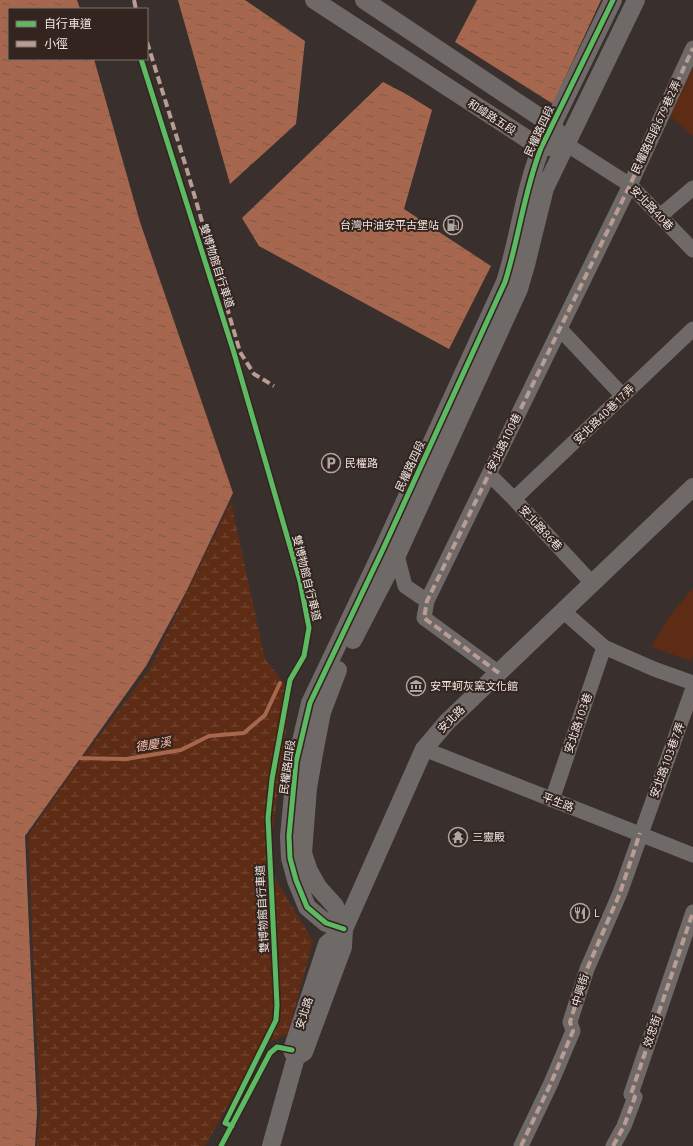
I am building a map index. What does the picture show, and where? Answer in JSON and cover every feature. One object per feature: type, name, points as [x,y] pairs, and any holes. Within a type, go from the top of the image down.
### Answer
[{"type":"street","name":"和緯路五段","points":[[314,0],[541,148]]},
{"type":"street","points":[[364,0],[553,126],[566,144],[541,148]]},
{"type":"street","name":"民權路四段","points":[[344,929],[335,906],[318,887],[309,871],[303,853],[308,788],[322,712],[332,682],[391,551],[505,282],[513,258],[528,186],[541,148],[613,0]]},
{"type":"street","name":"民權路四段","points":[[391,551],[519,289],[545,188],[636,0]]},
{"type":"street","name":"民權路四段679巷2弄","points":[[630,185],[693,48]]},
{"type":"street","name":"安北路40巷","points":[[566,144],[630,185],[693,250]]},
{"type":"street","name":"安北路100巷","points":[[499,674],[424,618],[427,601],[630,185]]},
{"type":"street","points":[[660,216],[693,188]]},
{"type":"street","points":[[560,329],[623,396]]},
{"type":"street","name":"安北路40巷17弄","points":[[514,499],[693,329]]},
{"type":"street","name":"安北路86巷","points":[[488,474],[514,499],[592,583]]},
{"type":"street","name":"安北路","points":[[271,1146],[296,1057],[292,1050],[327,944],[344,929],[424,749],[447,722],[499,674],[693,487]]},
{"type":"street","points":[[391,551],[405,586],[427,601]]},
{"type":"street","points":[[563,611],[604,647],[654,669],[693,683]]},
{"type":"street","name":"安北路103巷","points":[[552,800],[604,647]]},
{"type":"street","name":"安北路103巷7弄","points":[[640,833],[693,688]]},
{"type":"street","name":"平生路","points":[[424,749],[693,855]]},
{"type":"street","name":"中興街","points":[[521,1146],[551,1083],[573,1031],[570,1022],[587,969],[620,893],[640,833]]},
{"type":"street","name":"效忠街","points":[[613,1146],[624,1126],[635,1097],[631,1094],[693,912]]},
{"type":"green space","points":[[693,68],[693,136],[669,115]]},
{"type":"green space","points":[[231,502],[265,659],[291,692],[268,867],[313,941],[288,1034],[262,1045],[205,1146],[37,1146],[40,1111],[28,836],[75,768],[149,670]]},
{"type":"green space","points":[[693,588],[693,656],[691,661],[651,647],[669,617]]},
{"type":"water","points":[[0,0],[77,0],[80,8],[8,8],[8,60],[94,60],[140,222],[233,493],[186,592],[146,666],[25,836],[37,1113],[35,1146],[0,1146]]},
{"type":"water","points":[[178,0],[245,0],[305,41],[296,124],[230,184]]},
{"type":"water","points":[[477,0],[601,0],[553,104],[455,42]]},
{"type":"water","points":[[383,82],[432,110],[404,209],[491,266],[449,349],[259,246],[242,218]]},
{"type":"waterway","name":"德慶溪","points":[[75,758],[126,759],[181,750],[209,736],[244,733],[265,715],[280,683]]},
{"type":"marked path","points":[[134,0],[136,8]]},
{"type":"marked path","points":[[148,45],[187,170],[240,352],[254,374],[274,386]]},
{"type":"marked path","points":[[499,673],[424,618],[427,601],[630,185],[693,48]]},
{"type":"marked path","points":[[521,1146],[551,1083],[573,1031],[570,1022],[587,969],[620,893],[640,833]]},
{"type":"marked path","points":[[613,1146],[624,1126],[635,1097],[631,1094],[693,912]]},
{"type":"cycle path","points":[[344,929],[326,923],[307,907],[296,880],[290,858],[289,836],[296,762],[310,703],[384,547],[505,282],[530,181],[541,148],[613,0]]},
{"type":"cycle path","name":"雙博物館自行車道","points":[[141,60],[234,353],[300,581],[309,628],[304,656],[290,680],[272,779],[268,818],[277,1005],[276,1020],[225,1123],[232,1126]]},
{"type":"cycle path","points":[[221,1146],[270,1053],[277,1047],[292,1050]]},
{"type":"place","name":"台灣中油安平古堡站","points":[[453,225]]},
{"type":"place","name":"民權路","points":[[331,463]]},
{"type":"place","name":"安平蚵灰窯文化館","points":[[416,686]]},
{"type":"place","name":"三靈殿","points":[[458,837]]},
{"type":"place","name":"L","points":[[580,913]]}]
